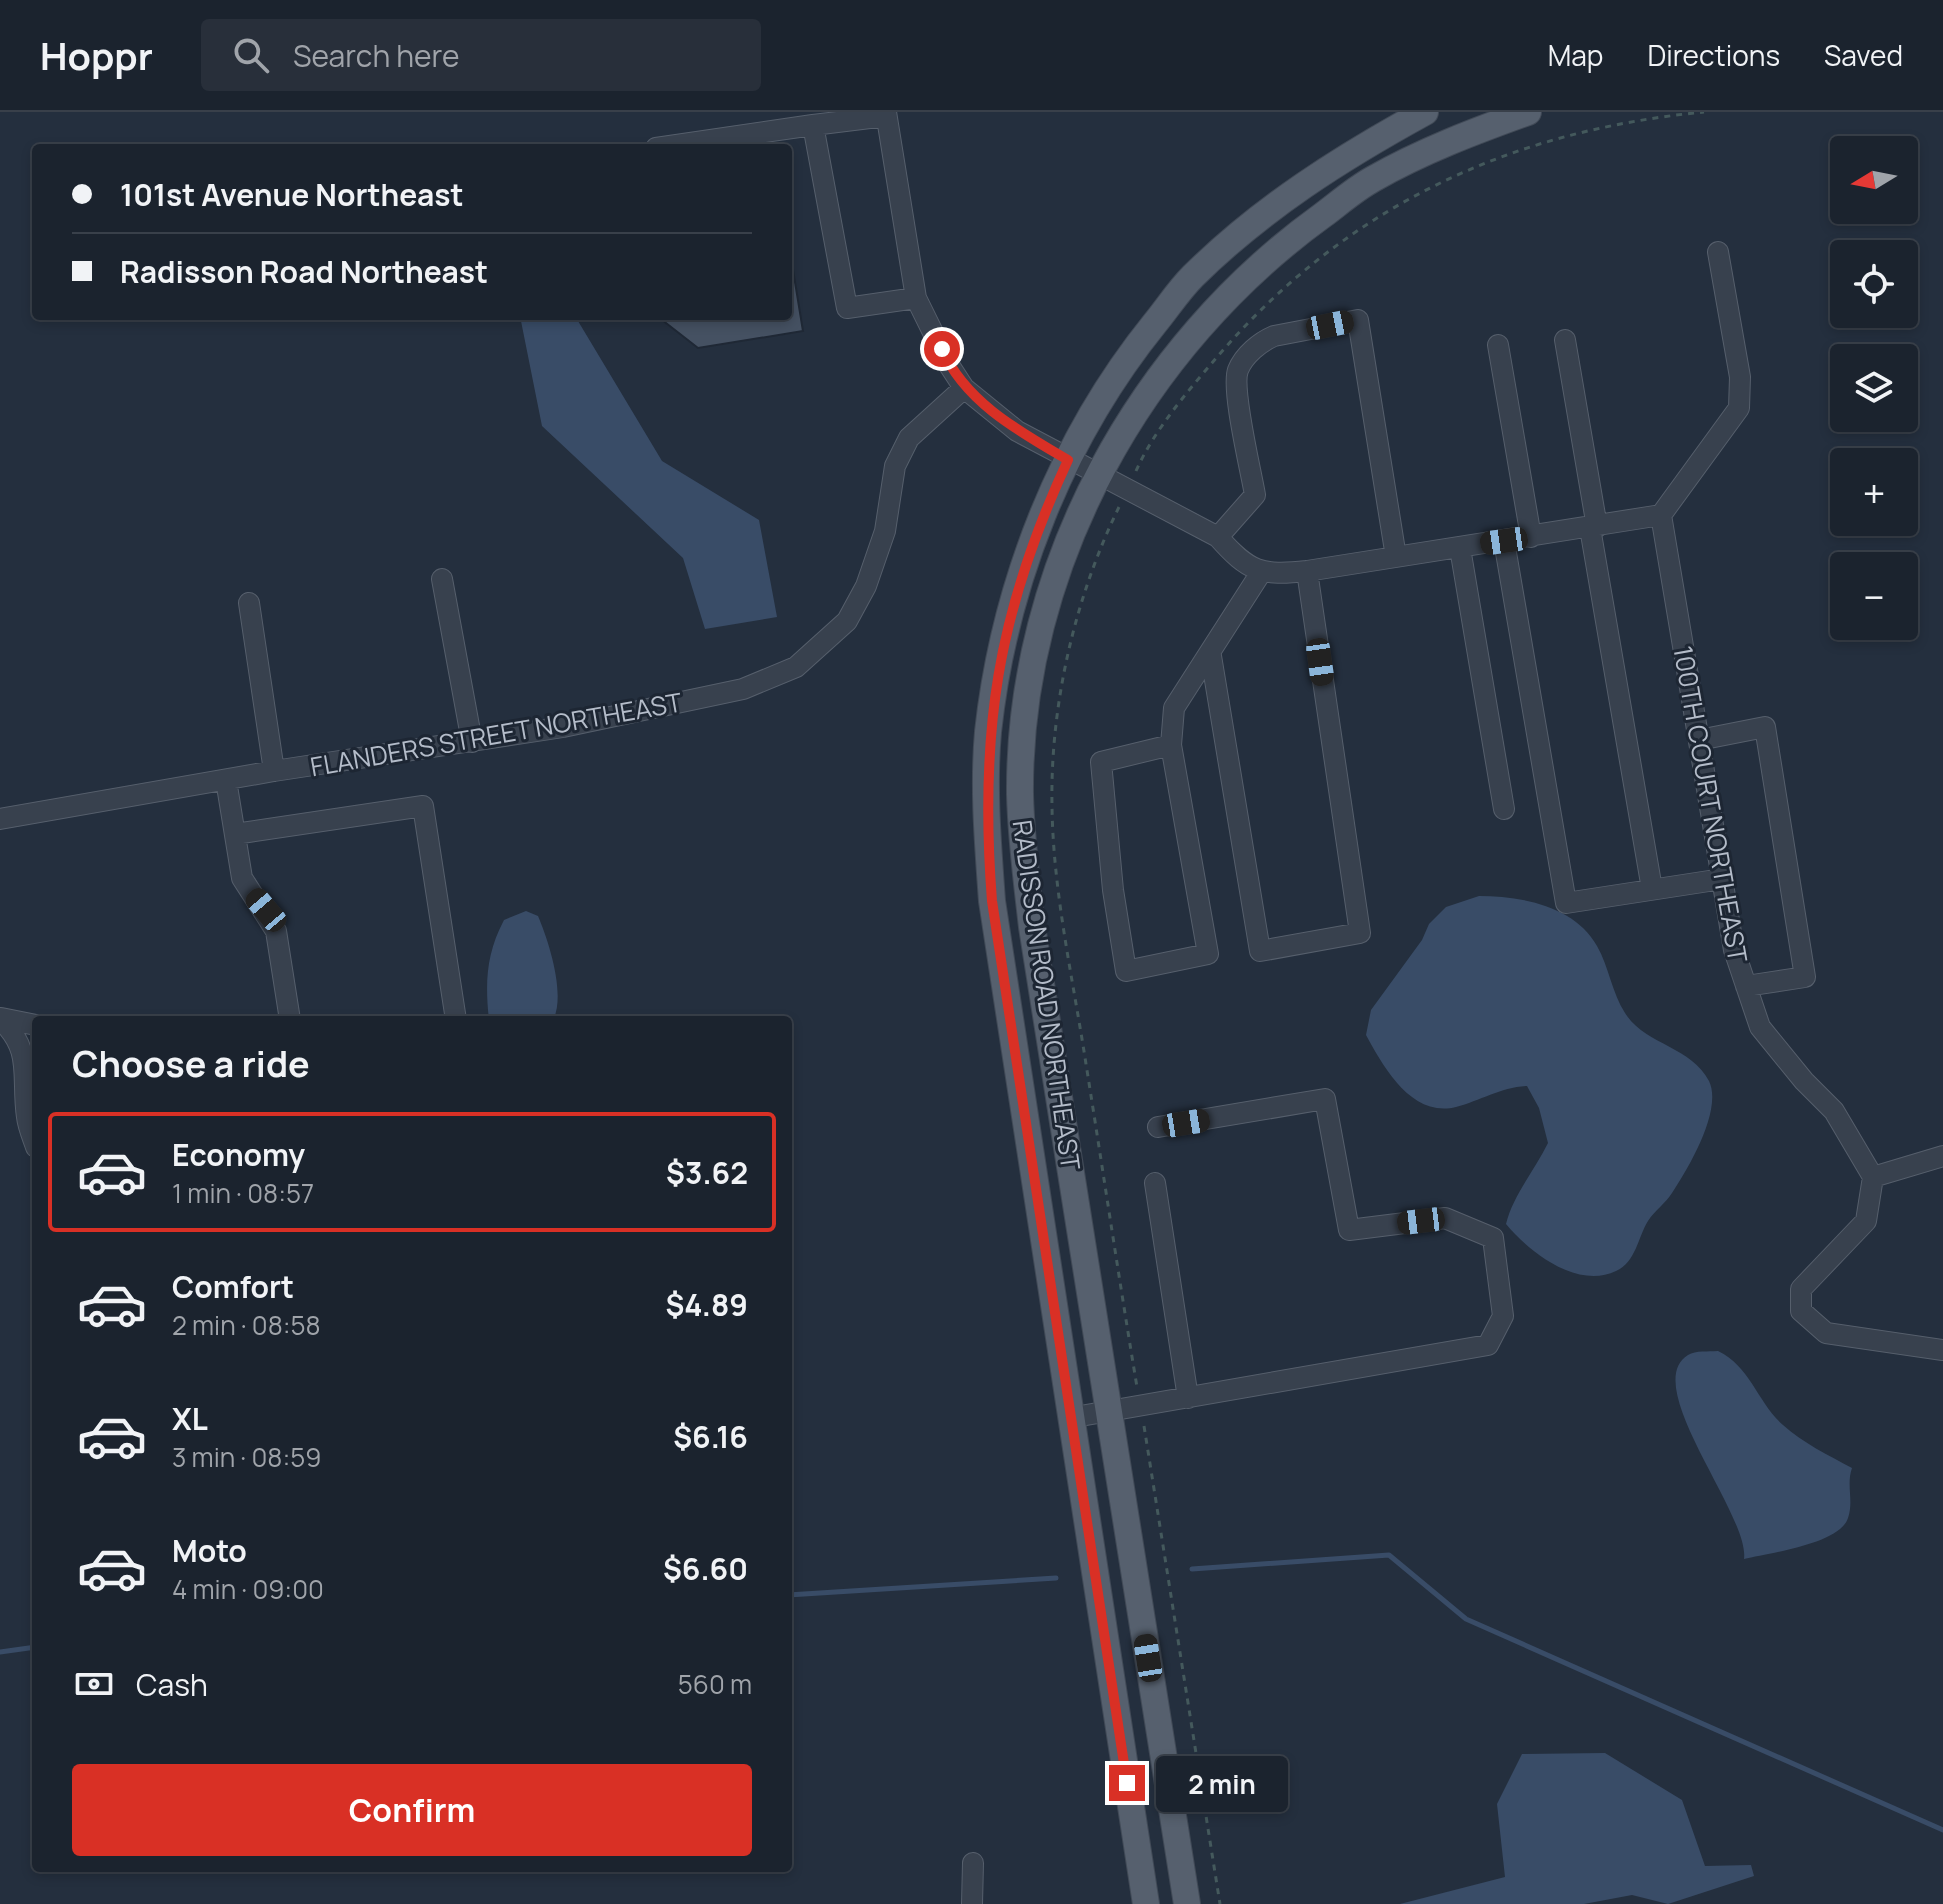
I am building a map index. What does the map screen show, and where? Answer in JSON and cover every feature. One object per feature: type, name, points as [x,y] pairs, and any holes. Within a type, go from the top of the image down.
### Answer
[{"type":"main road","name":"RADISSON ROAD NORTHEAST","points":[[1146,1904],[992,901],[986,828],[988,732],[1011,607],[1037,526],[1068,460],[1120,366],[1192,277],[1317,175],[1425,112]]},
{"type":"main road","name":"RADISSON ROAD NORTHEAST","points":[[1187,1904],[1032,927],[1020,793],[1031,673],[1046,609],[1066,547],[1100,475],[1156,381],[1216,307],[1285,242],[1372,180],[1455,138],[1528,112]]},
{"type":"street","points":[[683,144],[886,114],[916,298],[949,365],[964,388],[1017,431],[1218,537],[1237,559],[1260,574],[1307,571],[1661,515],[1739,408],[1740,377],[1718,252]]},
{"type":"street","points":[[813,125],[847,308],[916,298]]},
{"type":"street","points":[[1218,537],[1255,495],[1236,383],[1242,362],[1262,341],[1274,336],[1358,320],[1396,557]]},
{"type":"street","points":[[1565,340],[1652,889]]},
{"type":"street","points":[[1498,345],[1531,537]]},
{"type":"street","name":"FLANDERS STREET NORTHEAST","points":[[0,819],[274,771],[563,727],[743,689],[796,667],[847,621],[866,586],[885,531],[895,466],[909,438],[964,388]]},
{"type":"street","name":"100TH COURT NORTHEAST","points":[[1661,515],[1734,950],[1760,1027],[1804,1081],[1834,1111],[1873,1177]]},
{"type":"street","points":[[1504,541],[1566,903],[1722,879]]},
{"type":"street","points":[[1460,548],[1504,809]]},
{"type":"street","points":[[1211,656],[1260,951],[1360,933],[1307,571]]},
{"type":"street","points":[[1171,745],[1101,762],[1113,890],[1126,971],[1208,954],[1171,745],[1174,708],[1211,656],[1260,574]]},
{"type":"street","points":[[442,579],[472,742]]},
{"type":"street","points":[[249,603],[274,771]]},
{"type":"street","points":[[1699,740],[1765,727],[1805,977],[1746,986]]},
{"type":"street","points":[[226,780],[242,878],[276,931],[289,1016]]},
{"type":"street","points":[[235,834],[423,806],[455,1016]]},
{"type":"street","points":[[0,1018],[32,1024]]},
{"type":"street","points":[[0,1018],[16,1034],[25,1058],[27,1119],[32,1135]]},
{"type":"street","points":[[1069,1418],[1488,1345],[1503,1316],[1493,1238],[1445,1218],[1349,1230],[1325,1099],[1158,1127]]},
{"type":"street","points":[[1943,1156],[1873,1177],[1866,1221],[1801,1289],[1801,1311],[1826,1333],[1943,1350]]},
{"type":"street","points":[[1155,1183],[1188,1398]]},
{"type":"street","points":[[972,1904],[973,1863]]},
{"type":"path","points":[[1140,463],[1191,387],[1251,316],[1327,250],[1378,215],[1444,180],[1518,149],[1618,123],[1704,112]]},
{"type":"path","points":[[1116,513],[1089,580],[1071,646],[1057,714],[1052,805],[1060,898],[1138,1392]]},
{"type":"path","points":[[1143,1424],[1220,1904]]},
{"type":"water","points":[[521,320],[577,320],[662,461],[759,520],[777,617],[705,629],[683,558],[542,426]]},
{"type":"water","points":[[1479,896],[1529,901],[1575,921],[1597,946],[1621,1005],[1634,1024],[1691,1060],[1709,1081],[1711,1107],[1702,1139],[1670,1197],[1648,1221],[1628,1262],[1616,1271],[1601,1276],[1570,1272],[1540,1256],[1506,1224],[1519,1193],[1548,1143],[1539,1108],[1527,1086],[1508,1089],[1456,1107],[1425,1105],[1400,1087],[1366,1035],[1371,1010],[1422,940],[1429,924],[1446,907]]},
{"type":"water","points":[[526,911],[538,916],[557,983],[554,1016],[489,1016],[487,981],[490,957],[504,920]]},
{"type":"water","points":[[1718,1351],[1746,1375],[1783,1425],[1807,1443],[1852,1468],[1848,1518],[1832,1535],[1802,1546],[1744,1559],[1741,1539],[1731,1513],[1686,1421],[1677,1393],[1677,1371],[1688,1355]]},
{"type":"water","points":[[1605,1753],[1682,1800],[1705,1866],[1751,1865],[1754,1876],[1668,1904],[1632,1895],[1584,1904],[1400,1904],[1505,1877],[1497,1804],[1522,1754]]},
{"type":"building","points":[[792,264],[803,331],[698,348],[662,320],[792,320]]},
{"type":"waterway","points":[[1192,1569],[1389,1555],[1466,1619],[1943,1830]]},
{"type":"waterway","points":[[792,1595],[1056,1578]]},
{"type":"waterway","points":[[0,1652],[32,1648]]},
{"type":"route","points":[[942,349],[964,388],[1017,431],[1068,460],[1037,526],[1011,607],[988,732],[986,828],[992,901],[1078,1479],[1127,1783]]}]
